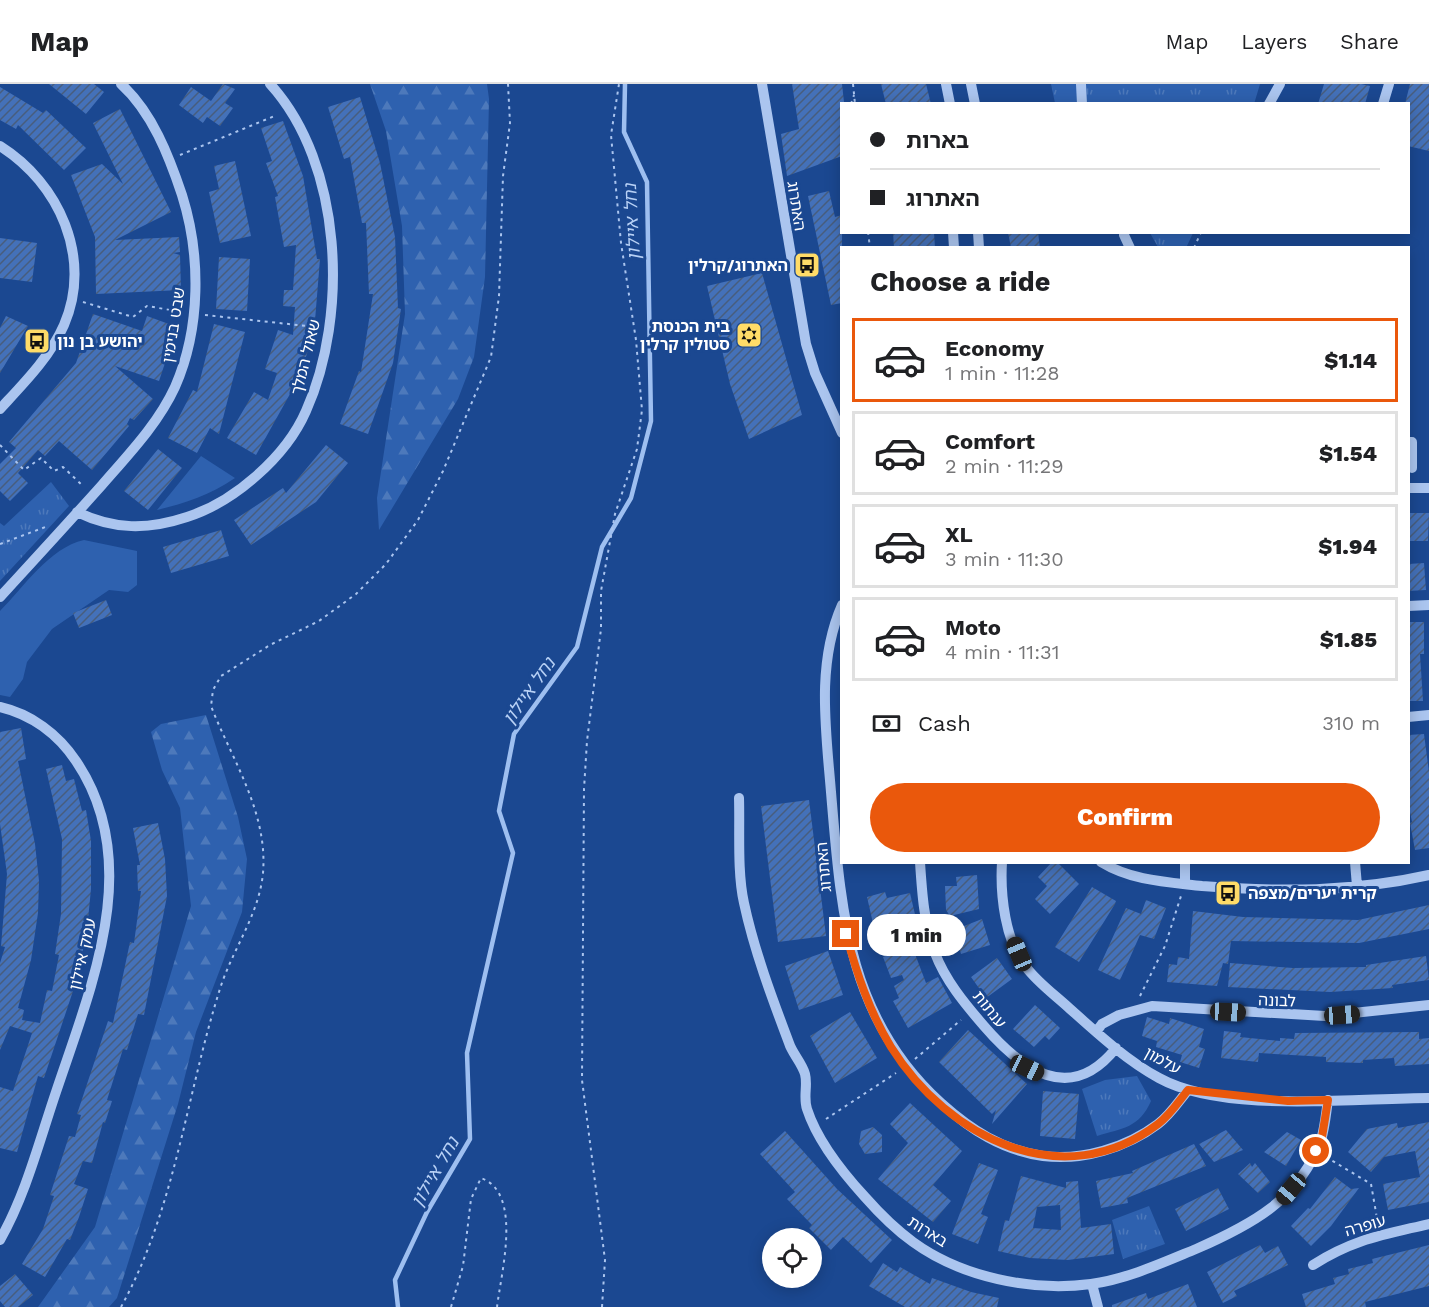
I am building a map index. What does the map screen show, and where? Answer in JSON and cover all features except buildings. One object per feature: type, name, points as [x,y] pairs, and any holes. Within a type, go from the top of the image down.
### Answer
[{"type":"street","name":"שבט בנימין","points":[[0,597],[130,453],[164,407],[174,388],[188,346],[194,300],[194,245],[189,217],[169,160],[154,127],[121,84]]},
{"type":"street","name":"שאול המלך","points":[[73,517],[117,526],[136,527],[155,526],[200,513],[224,500],[269,462],[290,438],[305,412],[314,389],[329,328],[332,273],[328,217],[321,182],[310,149],[291,110],[270,84]]},
{"type":"street","name":"האתרוג","points":[[762,84],[806,344],[815,373],[840,429]]},
{"type":"street","points":[[946,84],[950,102]]},
{"type":"street","points":[[972,84],[975,102]]},
{"type":"street","points":[[1081,84],[1082,102]]},
{"type":"street","points":[[1270,102],[1280,84]]},
{"type":"street","points":[[1384,102],[1389,84]]},
{"type":"street","points":[[0,146],[26,167],[55,203],[67,225],[73,246],[75,266],[70,307],[59,334],[40,364],[0,409]]},
{"type":"street","points":[[1124,235],[1129,246]]},
{"type":"street","points":[[1410,442],[1412,442],[1412,468]]},
{"type":"street","points":[[1410,488],[1429,488]]},
{"type":"street","points":[[1410,606],[1429,605]]},
{"type":"street","name":"האתרוג","points":[[840,613],[826,668],[824,708],[839,887],[846,934],[858,978],[873,1015],[893,1049],[925,1089],[982,1136],[1009,1148],[1064,1159],[1088,1155],[1124,1143],[1159,1123],[1188,1090]]},
{"type":"street","name":"עמק איילון","points":[[0,707],[22,713],[38,723],[71,753],[84,772],[95,796],[104,825],[109,858],[109,886],[107,916],[95,975],[19,1203],[0,1240]]},
{"type":"street","points":[[1410,717],[1429,715]]},
{"type":"street","name":"בארות","points":[[739,798],[743,900],[790,1046],[805,1075],[804,1093],[808,1111],[830,1151],[856,1187],[887,1222],[914,1243],[949,1262],[1016,1282],[1056,1286],[1092,1284],[1167,1261],[1243,1228],[1282,1200],[1300,1178],[1316,1151],[1322,1137],[1328,1100]]},
{"type":"street","name":"ענתות","points":[[920,864],[922,894],[935,954],[947,978],[1000,1044],[1027,1068],[1042,1075],[1061,1078],[1079,1077],[1094,1071],[1116,1048]]},
{"type":"street","name":"עלמון","points":[[1002,864],[1002,899],[1012,936],[1025,966],[1096,1032],[1159,1079],[1188,1090],[1277,1101],[1429,1098]]},
{"type":"street","points":[[1105,864],[1124,875],[1185,884],[1294,891],[1357,886],[1429,874]]},
{"type":"street","points":[[1185,864],[1185,884]]},
{"type":"street","points":[[1355,864],[1357,886]]},
{"type":"street","name":"לבונה","points":[[1096,1032],[1102,1024],[1133,1009],[1167,1006],[1228,1012],[1325,1016],[1429,1005]]},
{"type":"street","name":"עופרה","points":[[1313,1265],[1341,1247],[1429,1224]]},
{"type":"street","points":[[1092,1284],[1098,1307]]},
{"type":"path","points":[[121,1307],[139,1275],[166,1201],[219,990],[256,905],[263,873],[262,845],[256,811],[211,706],[213,690],[221,676],[270,645],[319,621],[356,594],[386,564],[417,520],[443,471],[491,357],[500,296],[503,176],[510,123],[508,84]]},
{"type":"path","points":[[602,1307],[605,1260],[582,1080],[584,789],[587,741],[598,665],[604,569],[615,514],[637,449],[642,410],[636,340],[621,243],[611,135],[619,84]]},
{"type":"path","points":[[853,84],[855,102]]},
{"type":"path","points":[[852,102],[854,93]]},
{"type":"path","points":[[169,160],[291,110]]},
{"type":"path","points":[[0,445],[24,470],[41,458],[54,471],[63,467],[93,495]]},
{"type":"path","points":[[0,544],[35,528],[73,517]]},
{"type":"path","points":[[1133,1009],[1165,946],[1185,884]]},
{"type":"path","points":[[1316,1151],[1371,1184],[1380,1235]]},
{"type":"path","points":[[452,1307],[463,1266],[471,1199],[481,1178],[490,1181],[498,1190],[504,1203],[506,1233],[497,1307]]},
{"type":"green space","points":[[370,84],[487,84],[489,99],[485,277],[474,357],[458,399],[379,530],[377,498],[405,314],[402,226],[386,131]]},
{"type":"green space","points":[[1051,84],[1260,84],[1255,102],[1055,102]]},
{"type":"green space","points":[[1151,234],[1193,234],[1187,246],[1157,246]]},
{"type":"green space","points":[[201,456],[235,478],[198,498],[157,510]]},
{"type":"green space","points":[[51,482],[69,506],[0,581],[0,523],[4,526]]},
{"type":"green space","points":[[84,540],[137,551],[137,585],[128,592],[109,590],[52,629],[27,662],[23,679],[10,697],[0,695],[0,611],[48,560],[71,544]]},
{"type":"green space","points":[[206,715],[238,817],[247,859],[242,912],[196,1032],[178,1104],[117,1298],[109,1307],[38,1307],[95,1227],[191,906],[180,808],[162,770],[151,732],[161,724]]},
{"type":"green space","points":[[1137,1076],[1151,1101],[1146,1110],[1129,1126],[1097,1136],[1082,1089],[1105,1080]]},
{"type":"green space","points":[[1149,1206],[1165,1244],[1123,1259],[1112,1220]]},
{"type":"waterway","name":"נחל איילון","points":[[398,1307],[395,1280],[427,1212],[470,1139],[467,1053],[513,853],[499,811],[514,734],[577,647],[602,547],[631,498],[651,421],[647,182],[624,132],[625,84]]},
{"type":"place","name":"האתרוג/קרלין","points":[[807,265]]},
{"type":"place","name":"בית הכנסת סטולין קרלין","points":[[749,335]]},
{"type":"place","name":"יהושע בן נון","points":[[37,341]]},
{"type":"place","name":"קרית יערים/מצפה","points":[[1228,893]]},
{"type":"route","points":[[846,934],[858,978],[873,1015],[893,1049],[925,1089],[982,1136],[1009,1148],[1038,1155],[1064,1159],[1088,1155],[1124,1143],[1159,1123],[1188,1090],[1245,1098],[1288,1101],[1328,1100],[1322,1137],[1316,1151]]}]
